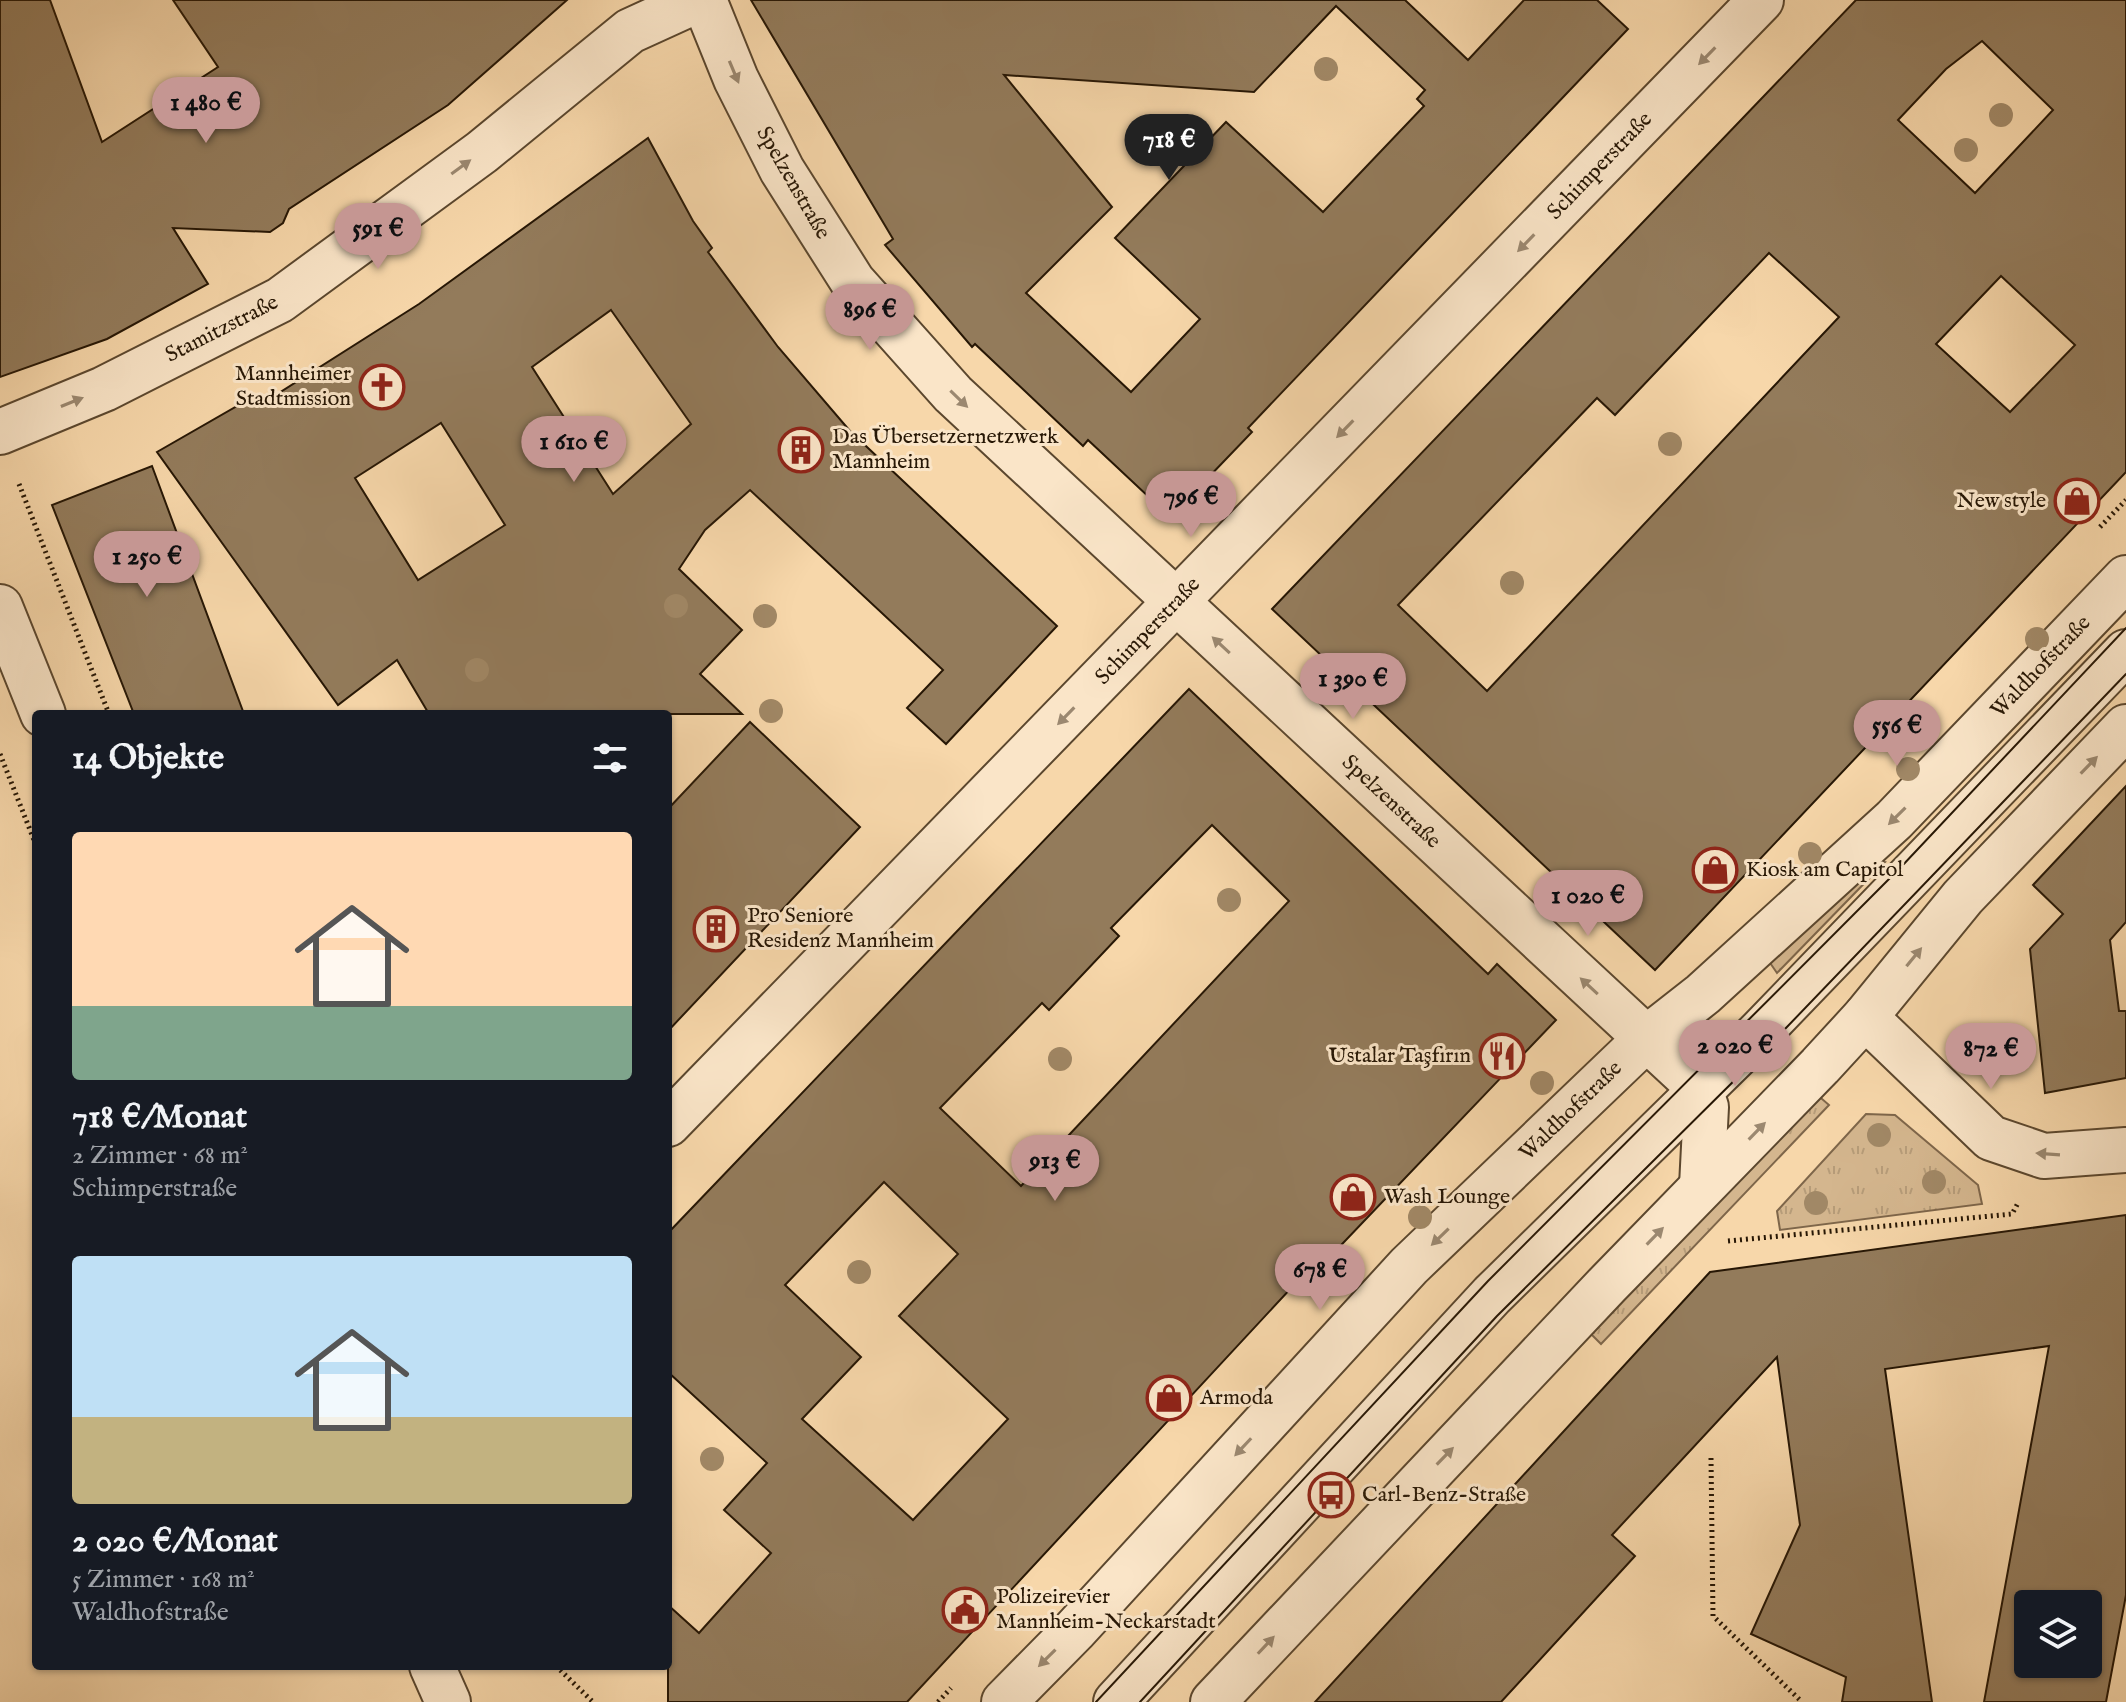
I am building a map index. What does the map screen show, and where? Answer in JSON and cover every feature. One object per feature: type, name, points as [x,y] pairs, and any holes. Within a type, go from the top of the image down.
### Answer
[{"type":"street","name":"Stamitzstraße","points":[[0,432],[104,389],[280,300],[482,152],[630,31],[701,0]]},
{"type":"street","name":"Spelzenstraße","points":[[701,0],[782,170],[853,282],[953,394],[1647,1038],[1700,1092]]},
{"type":"street","name":"Schimperstraße","points":[[672,1120],[1761,0]]},
{"type":"street","name":"Waldhofstraße","points":[[1004,1702],[1074,1631],[1409,1266],[1647,1038],[1703,994],[1894,820],[2126,578]]},
{"type":"street","points":[[0,607],[41,710]]},
{"type":"street","points":[[1116,1702],[1492,1295],[1700,1092],[2126,652]]},
{"type":"street","points":[[1213,1702],[1702,1186],[1812,1075],[1865,1017],[1963,897],[2126,727]]},
{"type":"street","points":[[1865,1017],[1991,1138],[2044,1156],[2126,1150]]},
{"type":"street","points":[[1700,1092],[1706,1107],[1702,1186]]},
{"type":"street","points":[[434,1670],[448,1702]]},
{"type":"path","points":[[17,478],[107,710]]},
{"type":"path","points":[[0,754],[32,835]]},
{"type":"path","points":[[1719,1242],[2012,1214],[2044,1156]]},
{"type":"path","points":[[1711,1458],[1713,1616],[1802,1702]]},
{"type":"path","points":[[560,1670],[593,1702]]},
{"type":"green space","points":[[1880,861],[1885,862],[1777,973],[1766,957]]},
{"type":"green space","points":[[1814,1092],[1829,1105],[1601,1344],[1584,1327]]},
{"type":"green space","points":[[1866,1114],[1895,1115],[1978,1185],[1982,1204],[1780,1230],[1777,1211]]},
{"type":"building","points":[[0,0],[50,0],[102,142],[218,67],[173,0],[567,0],[448,105],[289,209],[283,223],[270,232],[173,228],[208,284],[107,339],[0,377]]},
{"type":"building","points":[[751,0],[1405,0],[1468,60],[1524,0],[1597,0],[1628,29],[1248,428],[1252,432],[1204,482],[1201,479],[1167,514],[1088,440],[1083,446],[975,344],[972,347],[885,245],[893,239]],"holes":[[[1336,6],[1425,90],[1417,99],[1424,106],[1323,212],[1226,122],[1115,238],[1200,319],[1131,392],[1026,293],[1112,207],[1004,75],[1254,92]]]},
{"type":"building","points":[[1856,0],[2126,0],[2126,472],[1655,970],[1272,609]],"holes":[[[1982,41],[2053,110],[1975,193],[1898,120],[1946,69]],[[1769,253],[1839,317],[1487,691],[1398,605],[1597,398],[1615,415]],[[2001,276],[2075,345],[2010,412],[1936,344]]]},
{"type":"building","points":[[648,138],[693,221],[712,248],[708,252],[778,347],[850,431],[1057,626],[946,744],[907,708],[943,670],[750,490],[705,530],[679,569],[742,630],[700,674],[742,714],[672,714],[672,710],[427,710],[397,660],[338,705],[157,452],[258,394],[263,403],[419,304]],"holes":[[[611,310],[691,424],[613,494],[532,367]],[[441,423],[505,525],[418,580],[355,478]]]},
{"type":"building","points":[[152,466],[243,710],[132,710],[52,505]]},
{"type":"building","points":[[1189,689],[1488,974],[1497,964],[1556,1020],[1324,1263],[1319,1258],[907,1702],[668,1702],[668,1670],[672,1670],[672,1609],[699,1633],[771,1553],[724,1510],[767,1463],[672,1376],[672,1229]],"holes":[[[1212,825],[1289,901],[1021,1186],[940,1108],[1042,1003],[1049,1010],[1119,936],[1111,928]],[[884,1182],[958,1254],[899,1316],[1008,1419],[913,1520],[802,1419],[861,1357],[785,1285]]]},
{"type":"building","name":"Pro Seniore Residenz Mannheim","points":[[750,722],[860,827],[672,1027],[672,805]]},
{"type":"building","points":[[2126,786],[2126,922],[2110,940],[2119,1011],[2126,1011],[2126,1078],[2045,1093],[2030,949],[2063,914],[2033,885]]},
{"type":"building","points":[[2126,1215],[2126,1595],[2106,1702],[1984,1702],[2049,1346],[1885,1369],[1932,1702],[1842,1702],[1846,1677],[1751,1634],[1800,1525],[1777,1357],[1612,1535],[1635,1556],[1501,1702],[1315,1702],[1710,1272]]},
{"type":"tram line","points":[[1096,1702],[1488,1281],[1901,867],[2126,628]]},
{"type":"tram line","points":[[1140,1702],[1497,1316],[1761,1054],[2126,674]]},
{"type":"place","name":"Mannheimer Stadtmission","points":[[382,387]]},
{"type":"place","name":"Das Übersetzernetzwerk Mannheim","points":[[801,450]]},
{"type":"place","name":"New style","points":[[2077,501]]},
{"type":"place","name":"Kiosk am Capitol","points":[[1715,870]]},
{"type":"place","name":"Pro Seniore Residenz Mannheim","points":[[716,929]]},
{"type":"place","name":"Ustalar Taşfırın","points":[[1502,1056]]},
{"type":"place","name":"Wash Lounge","points":[[1353,1197]]},
{"type":"place","name":"Armoda","points":[[1169,1398]]},
{"type":"place","name":"Carl-Benz-Straße","points":[[1331,1495]]},
{"type":"place","name":"Polizeirevier Mannheim-Neckarstadt","points":[[965,1610]]}]
